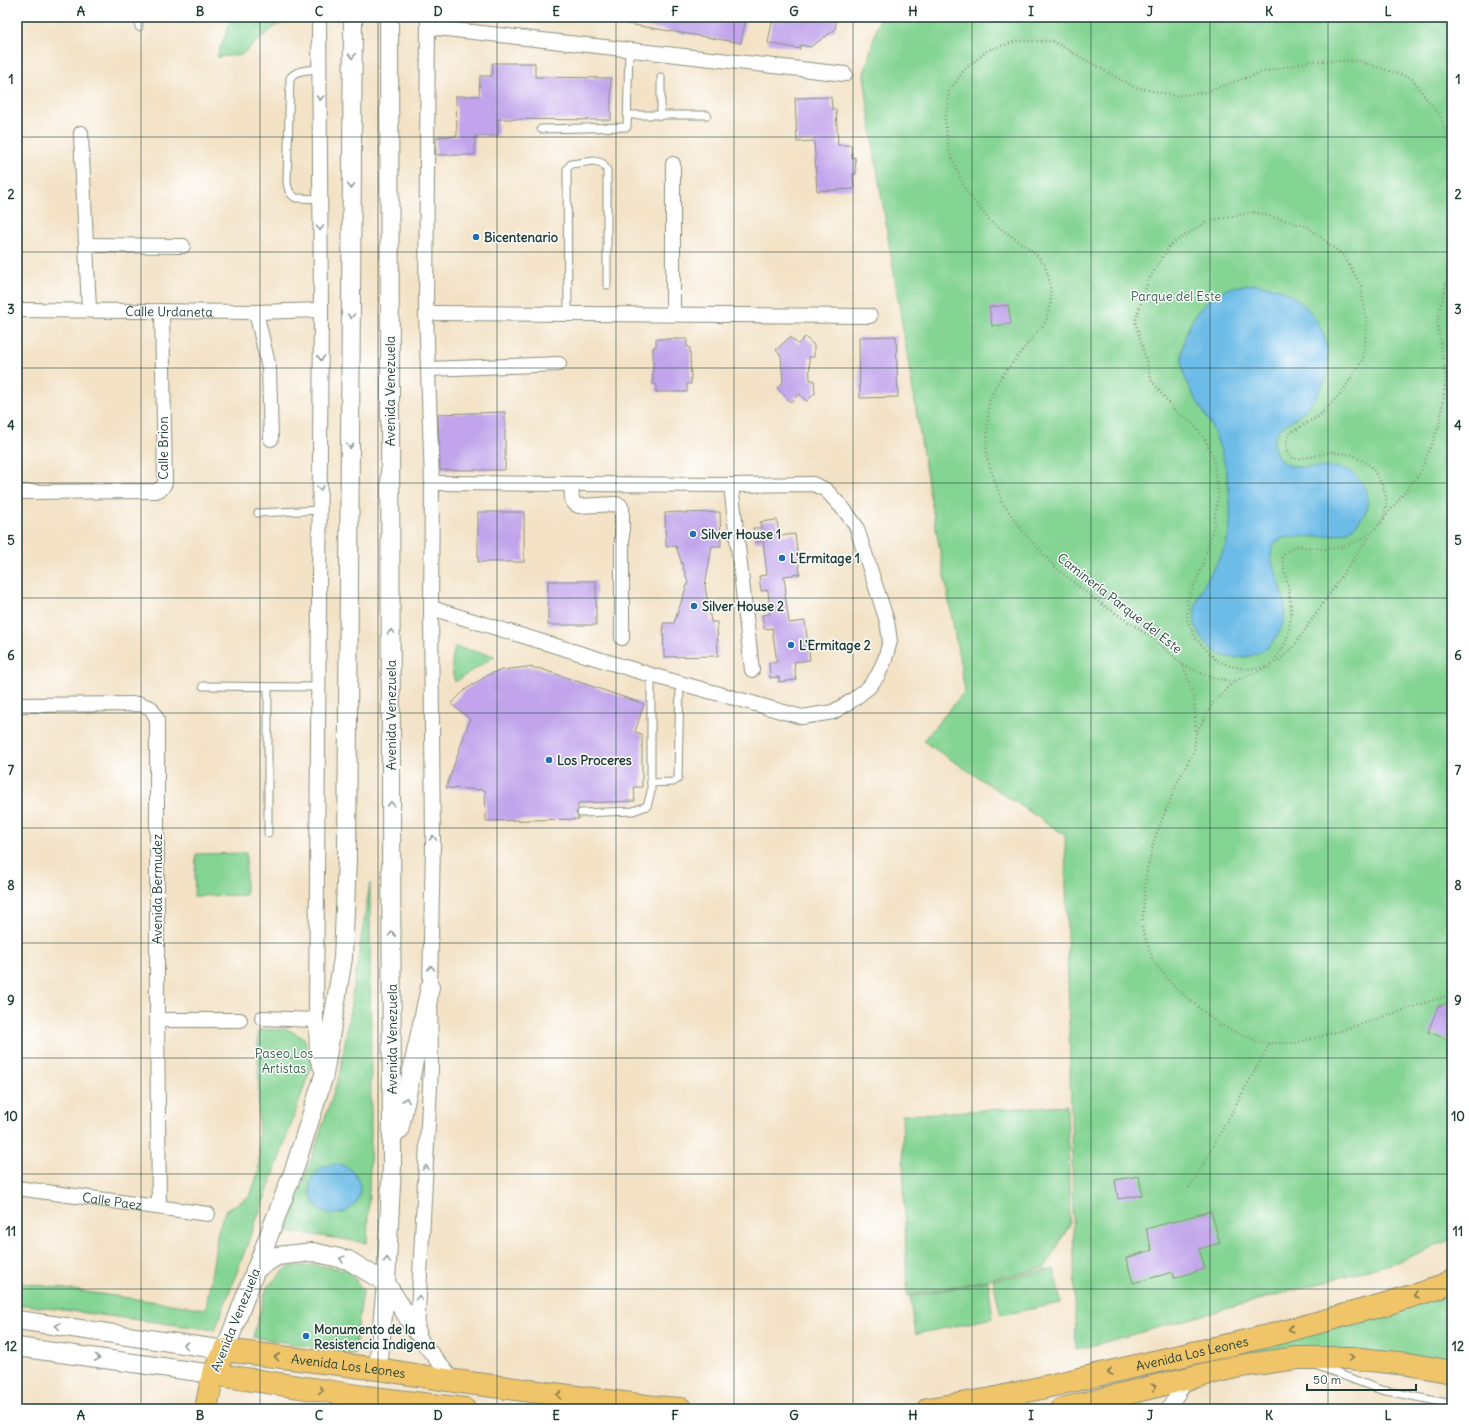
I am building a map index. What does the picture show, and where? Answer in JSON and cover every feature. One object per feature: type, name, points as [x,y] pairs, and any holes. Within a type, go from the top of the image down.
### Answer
[{"type":"main road","name":"Avenida Los Leones","points":[[928,1409],[992,1399],[1272,1334],[1382,1305],[1438,1288],[1452,1280]]},
{"type":"main road","name":"Avenida Los Leones","points":[[225,1350],[378,1369],[654,1407],[681,1409]]},
{"type":"main road","name":"Avenida Venezuela","points":[[206,1409],[213,1374],[225,1350]]},
{"type":"main road","name":"Avenida Los Leones","points":[[1062,1409],[1107,1404],[1188,1378],[1235,1367],[1297,1358],[1351,1358],[1408,1364],[1452,1372]]},
{"type":"main road","name":"Avenida Venezuela","points":[[364,1403],[378,1369]]},
{"type":"main road","name":"Avenida Los Leones","points":[[213,1374],[364,1403],[464,1409]]},
{"type":"street","points":[[320,17],[321,310],[316,1020],[317,1058],[324,1075]]},
{"type":"street","name":"Avenida Venezuela","points":[[225,1350],[295,1167],[324,1075],[342,958],[347,859],[352,17]]},
{"type":"street","name":"Avenida Venezuela","points":[[378,1369],[386,1283],[392,1165],[389,17]]},
{"type":"street","points":[[417,1332],[431,1067],[430,986],[433,844],[431,608],[432,483],[426,313],[428,22],[629,49],[845,74]]},
{"type":"street","points":[[81,132],[89,310]]},
{"type":"street","points":[[673,164],[673,314]]},
{"type":"street","points":[[86,245],[183,246]]},
{"type":"street","name":"Calle Urdaneta","points":[[17,310],[256,312],[321,310]]},
{"type":"street","name":"Calle Brion","points":[[17,492],[156,491],[162,488],[165,483],[162,311]]},
{"type":"street","points":[[256,312],[269,368],[271,439]]},
{"type":"street","points":[[426,313],[870,316]]},
{"type":"street","points":[[428,369],[559,364]]},
{"type":"street","points":[[431,608],[651,675],[802,717],[832,712],[850,702],[869,687],[878,675],[885,659],[890,641],[887,621],[856,526],[846,512],[826,490],[813,484],[731,485],[432,483]]},
{"type":"street","points":[[572,484],[572,501],[574,504],[579,506],[616,504],[620,505],[622,509],[622,638]]},
{"type":"street","points":[[731,485],[752,670]]},
{"type":"street","name":"Avenida Bermudez","points":[[17,705],[140,704],[151,708],[157,719],[156,1020],[159,1207]]},
{"type":"street","points":[[392,1165],[430,986]]},
{"type":"street","points":[[262,1018],[316,1020]]},
{"type":"street","points":[[156,1020],[240,1020]]},
{"type":"street","name":"Calle Paez","points":[[17,1188],[208,1214]]},
{"type":"street","points":[[255,1270],[277,1256],[312,1252],[348,1260],[386,1283],[423,1343],[454,1380]]},
{"type":"street","name":"Avenida Los Leones","points":[[17,1320],[225,1350]]},
{"type":"street","name":"Avenida Los Leones","points":[[17,1347],[213,1374]]},
{"type":"street","points":[[1168,1409],[1188,1378]]},
{"type":"lane","points":[[138,17],[139,27]]},
{"type":"lane","points":[[541,128],[625,128],[628,126],[629,49]]},
{"type":"lane","points":[[320,69],[298,71],[290,78],[287,182],[292,196],[296,198],[320,199]]},
{"type":"lane","points":[[661,77],[661,116]]},
{"type":"lane","points":[[628,115],[661,116],[707,114]]},
{"type":"lane","points":[[568,313],[567,170],[571,164],[594,161],[602,163],[607,170],[607,285]]},
{"type":"lane","points":[[258,513],[320,510]]},
{"type":"lane","points":[[581,813],[634,811],[647,806],[651,792],[651,675]]},
{"type":"lane","points":[[651,783],[673,782],[678,779],[680,683]]},
{"type":"lane","points":[[204,686],[318,687]]},
{"type":"lane","points":[[268,687],[268,833]]},
{"type":"lane","points":[[1297,1358],[1381,1390],[1452,1404]]},
{"type":"path","name":"Caminería Parque del Este","points":[[1452,148],[1440,116],[1411,78],[1359,60],[1311,61],[1264,72],[1205,92],[1177,96],[1134,87],[1052,42],[1016,41],[988,50],[964,70],[950,92],[945,121],[949,151],[966,191],[990,221],[1034,252],[1045,265],[1050,283],[1051,301],[1046,321],[998,381],[989,402],[986,456],[1002,502],[1025,534],[1053,565],[1089,595],[1155,640],[1183,666],[1194,696],[1196,732],[1194,751],[1178,781],[1155,837],[1147,870],[1142,929],[1153,961],[1175,988],[1220,1024],[1260,1043],[1296,1043],[1340,1031],[1452,994]]},
{"type":"path","points":[[1196,732],[1213,703],[1233,682],[1269,667],[1292,649],[1382,520],[1387,502],[1383,486],[1371,466],[1353,455],[1331,452],[1294,459],[1288,452],[1286,442],[1290,433],[1319,416],[1343,391],[1362,359],[1368,325],[1361,286],[1344,256],[1308,227],[1254,212],[1208,221],[1170,245],[1148,281],[1135,322],[1152,381],[1175,411],[1193,424],[1204,438],[1213,456],[1218,494],[1214,525],[1202,567],[1188,599],[1187,619],[1195,638],[1216,660],[1230,666],[1246,669],[1269,667]]},
{"type":"path","points":[[1269,667],[1282,648],[1291,619],[1290,592],[1282,557],[1287,551],[1298,546],[1324,548],[1342,547],[1368,536],[1420,473],[1440,423],[1446,379],[1437,320],[1452,262]]},
{"type":"path","points":[[1183,666],[1210,677],[1233,682]]},
{"type":"path","points":[[1189,1188],[1270,1043]]},
{"type":"green space","points":[[232,17],[294,17],[294,20],[277,25],[241,55],[217,57]]},
{"type":"green space","name":"Parque del Este","points":[[880,17],[1452,17],[1452,1239],[1397,1262],[1076,1350],[1065,835],[923,741],[965,691],[928,484],[873,144],[864,74]]},
{"type":"green space","points":[[455,647],[495,656],[455,682],[452,664]]},
{"type":"green space","points":[[246,853],[246,895],[194,896],[196,854]]},
{"type":"green space","points":[[370,883],[371,1136],[367,1243],[287,1231],[340,1073]]},
{"type":"green space","name":"Paseo Los Artistas","points":[[287,1029],[304,1038],[312,1064],[273,1176],[215,1330],[17,1304],[17,1282],[206,1309],[218,1231],[225,1211],[250,1196],[259,1171],[258,1030]]},
{"type":"green space","points":[[1067,1105],[1070,1224],[1045,1268],[907,1296],[902,1115]]},
{"type":"green space","points":[[316,1265],[348,1270],[363,1290],[354,1354],[253,1337],[267,1287],[288,1267]]},
{"type":"green space","points":[[1054,1269],[1061,1303],[1001,1315],[993,1280]]},
{"type":"green space","points":[[988,1281],[993,1318],[916,1334],[910,1297]]},
{"type":"green space","points":[[1452,1287],[1452,1362],[1218,1361],[1241,1351]]},
{"type":"water","points":[[1255,284],[1282,290],[1298,300],[1318,323],[1324,336],[1327,350],[1328,364],[1325,378],[1319,392],[1304,411],[1279,430],[1274,443],[1276,453],[1281,460],[1289,465],[1298,467],[1331,467],[1350,471],[1365,487],[1367,502],[1364,515],[1352,529],[1348,531],[1329,536],[1287,537],[1275,543],[1271,554],[1283,593],[1285,612],[1284,621],[1275,638],[1264,650],[1249,656],[1233,658],[1218,653],[1206,643],[1198,631],[1195,620],[1195,608],[1199,596],[1223,551],[1229,534],[1230,504],[1229,487],[1222,454],[1213,430],[1186,380],[1182,357],[1186,333],[1191,322],[1206,303],[1215,295],[1229,288]]},
{"type":"water","points":[[335,1164],[345,1166],[353,1171],[358,1179],[360,1189],[358,1199],[353,1207],[345,1212],[335,1214],[325,1212],[317,1207],[312,1199],[310,1189],[312,1179],[317,1171],[325,1166]]},
{"type":"building","points":[[623,17],[746,17],[741,43],[622,23]]},
{"type":"building","points":[[773,17],[837,17],[835,30],[810,47],[800,45],[800,49],[768,43]]},
{"type":"building","points":[[493,63],[535,63],[535,77],[611,78],[611,120],[498,119],[498,136],[475,136],[475,155],[436,155],[436,137],[457,136],[456,96],[479,96],[480,76],[492,76]]},
{"type":"building","points":[[831,97],[832,109],[836,109],[838,145],[851,145],[852,158],[855,157],[856,174],[853,174],[854,189],[817,191],[814,141],[797,142],[795,98]]},
{"type":"building","points":[[1008,305],[1011,324],[992,326],[989,307]]},
{"type":"building","points":[[896,336],[898,397],[860,398],[859,337]]},
{"type":"building","points":[[790,337],[798,344],[805,337],[814,345],[814,357],[809,357],[810,380],[814,380],[815,393],[807,401],[799,394],[791,402],[777,388],[783,382],[781,356],[776,350]]},
{"type":"building","points":[[656,339],[687,339],[687,347],[690,347],[691,384],[687,384],[687,392],[656,392],[656,384],[653,384],[653,347],[656,347]]},
{"type":"building","points":[[505,412],[505,470],[440,470],[438,414]]},
{"type":"building","points":[[478,512],[524,512],[524,562],[478,562]]},
{"type":"building","points":[[720,512],[721,546],[712,546],[705,586],[711,622],[717,622],[718,656],[664,657],[663,623],[674,623],[688,582],[676,546],[666,547],[665,513]]},
{"type":"building","points":[[777,520],[779,536],[795,534],[800,574],[784,576],[785,593],[789,623],[805,621],[810,660],[794,662],[796,680],[779,682],[779,677],[770,678],[769,663],[777,662],[772,628],[764,629],[762,615],[770,614],[768,590],[761,591],[759,576],[767,575],[763,541],[755,542],[753,528],[761,528],[760,522]]},
{"type":"building","points":[[548,581],[596,581],[596,625],[548,625]]},
{"type":"building","name":"Los Proceres","points":[[528,667],[541,669],[644,704],[635,732],[642,734],[642,787],[634,787],[635,801],[578,803],[576,813],[579,819],[486,821],[485,790],[446,788],[470,719],[451,704],[466,689],[490,674],[502,670]]},
{"type":"building","points":[[1445,1004],[1452,1006],[1452,1041],[1428,1032],[1438,1006]]},
{"type":"building","points":[[1139,1176],[1142,1195],[1118,1199],[1115,1180]]},
{"type":"building","points":[[1211,1211],[1220,1243],[1199,1249],[1205,1269],[1174,1278],[1173,1272],[1133,1283],[1126,1258],[1152,1250],[1146,1229]]},
{"type":"place","name":"Bicentenario","points":[[476,237]]},
{"type":"place","name":"Silver House 1","points":[[693,534]]},
{"type":"place","name":"L'Ermitage 1","points":[[782,558]]},
{"type":"place","name":"Silver House 2","points":[[694,606]]},
{"type":"place","name":"L'Ermitage 2","points":[[791,645]]},
{"type":"place","name":"Los Proceres","points":[[549,760]]},
{"type":"place","name":"Monumento de la Resistencia Indigena","points":[[306,1336]]}]
